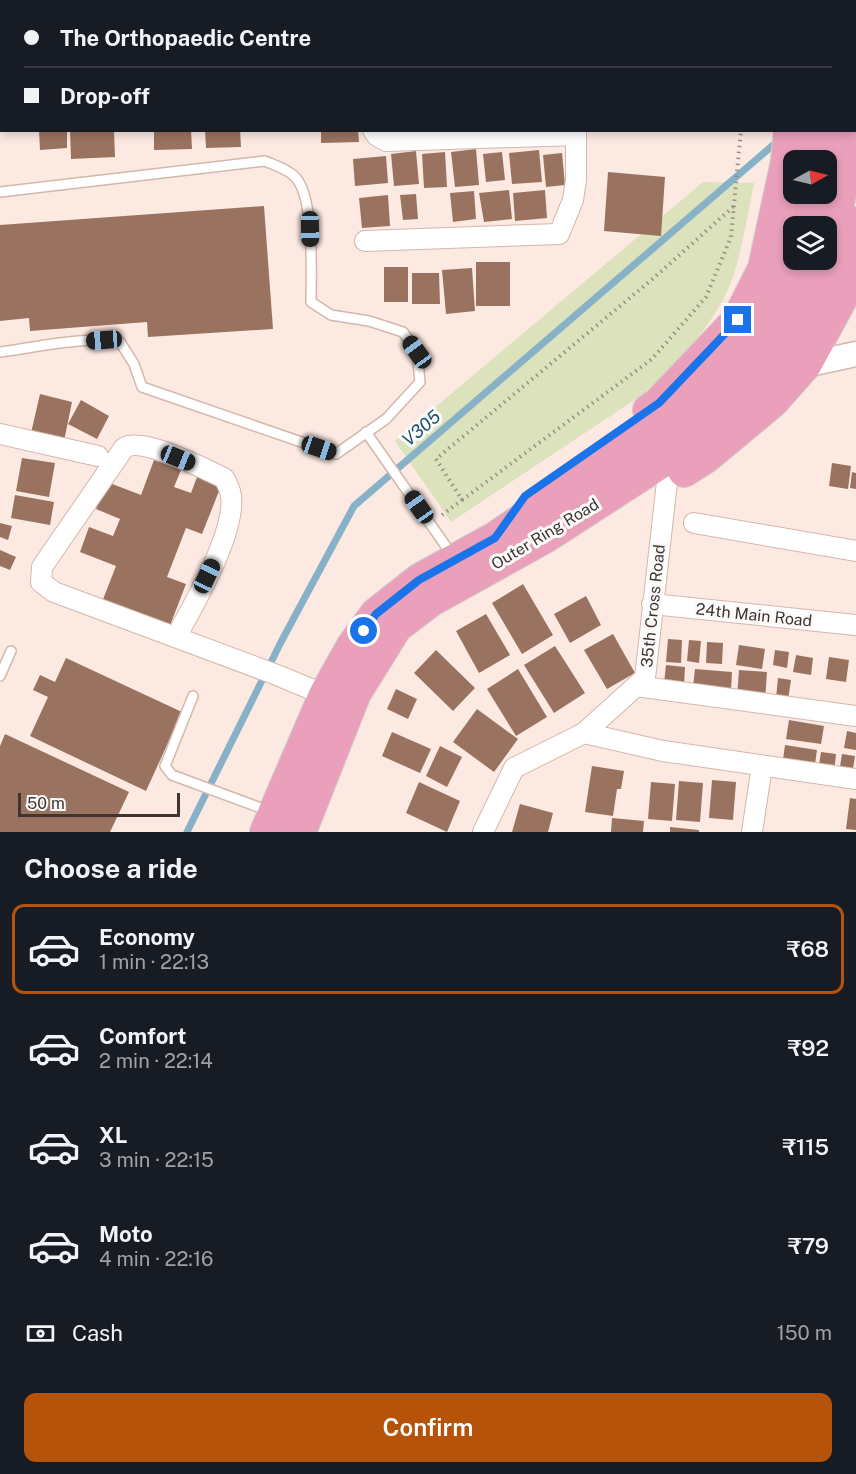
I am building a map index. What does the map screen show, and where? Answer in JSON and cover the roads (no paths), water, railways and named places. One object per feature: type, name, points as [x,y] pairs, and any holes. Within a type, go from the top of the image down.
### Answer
[{"type":"highway","points":[[790,132],[787,161],[764,268],[738,320],[659,403],[525,496],[501,548],[547,550],[667,482],[706,457],[772,402],[805,365],[848,301],[856,223]]},
{"type":"highway","points":[[817,150],[819,132]]},
{"type":"highway","name":"Outer Ring Road","points":[[837,157],[844,132]]},
{"type":"highway","name":"Outer Ring Road","points":[[300,832],[354,693],[396,627],[668,420],[739,359],[778,302],[792,270]]},
{"type":"highway","name":"Outer Ring Road","points":[[270,823],[325,695],[352,647],[376,614],[419,580],[455,559],[501,548],[689,444],[759,380],[800,318],[821,270]]},
{"type":"street","points":[[365,241],[558,234],[573,200],[576,180],[576,133],[386,141],[374,132]]},
{"type":"street","points":[[805,365],[856,354]]},
{"type":"street","points":[[0,434],[98,456]]},
{"type":"street","points":[[176,638],[217,556],[229,518],[230,492],[224,478],[145,446],[129,444],[42,567],[41,582],[54,592],[325,695]]},
{"type":"street","name":"35th Cross Road","points":[[483,832],[514,768],[584,733],[645,678],[667,482]]},
{"type":"street","points":[[694,523],[856,551]]},
{"type":"street","name":"24th Main Road","points":[[652,604],[856,625]]},
{"type":"street","points":[[636,686],[856,716]]},
{"type":"street","points":[[584,733],[663,751],[856,779]]},
{"type":"street","points":[[752,832],[762,766]]},
{"type":"lane","points":[[0,192],[265,161],[294,176],[305,193],[310,229],[311,302],[331,315],[369,321],[403,332],[417,352],[420,382],[386,418],[336,454],[142,387],[134,364],[120,342],[104,340],[67,342],[0,352]]},
{"type":"lane","points":[[366,432],[455,559]]},
{"type":"lane","points":[[0,676],[11,651]]},
{"type":"lane","points":[[194,696],[165,766],[171,775],[270,823]]},
{"type":"waterway","name":"V305","points":[[187,832],[281,642],[354,506],[779,140]]}]
